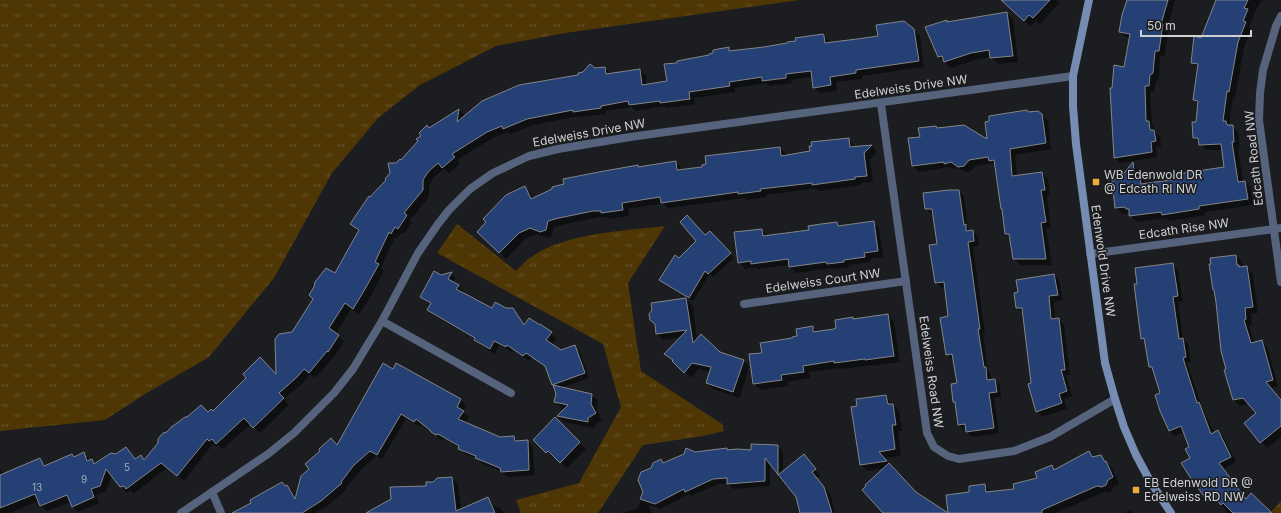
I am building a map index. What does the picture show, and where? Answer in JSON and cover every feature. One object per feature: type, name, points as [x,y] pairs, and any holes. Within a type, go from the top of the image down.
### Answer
[{"type":"street","name":"Edenwold Drive NW","points":[[1089,0],[1073,76],[1076,144],[1105,363],[1124,427],[1136,455],[1150,481],[1171,513]]},
{"type":"street","name":"Edcath Road NW","points":[[1281,16],[1276,26],[1263,70],[1259,120],[1278,228],[1281,282]]},
{"type":"street","name":"Edelweiss Drive NW","points":[[181,513],[268,454],[294,433],[334,393],[353,369],[382,321],[418,253],[438,224],[449,210],[470,189],[492,173],[529,156],[558,149],[1073,76]]},
{"type":"street","name":"Edelweiss Road NW","points":[[881,104],[927,433],[934,447],[948,456],[959,459],[1014,451],[1050,437],[1115,399]]},
{"type":"street","name":"Edcath Rise NW","points":[[1090,254],[1278,228]]},
{"type":"street","name":"Edelweiss Court NW","points":[[744,304],[906,281]]},
{"type":"street","points":[[382,321],[512,393]]},
{"type":"street","points":[[212,492],[221,513]]},
{"type":"green space","points":[[0,0],[800,0],[565,33],[496,46],[420,85],[378,118],[332,173],[274,278],[209,357],[145,394],[105,420],[0,431]]},
{"type":"green space","points":[[457,224],[516,271],[527,260],[541,251],[557,244],[593,235],[665,226],[628,283],[641,371],[722,424],[724,431],[703,436],[643,445],[598,513],[521,513],[516,500],[579,483],[621,407],[603,344],[437,253]]},
{"type":"green space","points":[[1281,501],[1281,513],[1270,513]]},
{"type":"building","points":[[1001,0],[1050,0],[1033,18],[1029,15],[1024,21]]},
{"type":"building","points":[[1127,0],[1168,0],[1161,24],[1163,24],[1159,51],[1155,51],[1153,73],[1150,75],[1149,86],[1145,86],[1146,121],[1149,121],[1150,130],[1154,130],[1156,141],[1151,142],[1152,152],[1114,158],[1110,88],[1112,88],[1114,65],[1124,67],[1130,34],[1119,32],[1122,15]]},
{"type":"building","points":[[1216,0],[1248,0],[1244,8],[1248,9],[1243,21],[1246,22],[1238,42],[1229,92],[1227,91],[1223,121],[1226,121],[1227,125],[1233,125],[1234,142],[1232,142],[1238,182],[1245,181],[1248,199],[1199,206],[1199,209],[1162,215],[1161,212],[1129,216],[1129,209],[1126,209],[1125,207],[1115,208],[1112,180],[1119,179],[1133,162],[1135,177],[1140,176],[1141,184],[1178,179],[1178,174],[1224,167],[1221,144],[1199,145],[1198,138],[1193,138],[1192,122],[1196,122],[1198,101],[1193,100],[1198,64],[1191,63],[1194,36],[1201,38]]},
{"type":"building","points":[[1007,12],[1013,56],[990,58],[989,50],[971,53],[944,62],[942,56],[938,57],[925,27],[947,20],[947,22]]},
{"type":"building","points":[[904,21],[914,29],[919,61],[856,70],[856,73],[830,77],[831,85],[813,88],[811,71],[786,74],[786,78],[762,81],[762,77],[729,82],[730,86],[689,92],[690,99],[629,105],[628,101],[601,106],[601,108],[573,112],[573,110],[527,119],[503,129],[502,126],[487,132],[452,154],[455,157],[442,168],[438,163],[428,172],[423,180],[423,190],[404,213],[407,215],[398,229],[395,227],[391,234],[389,232],[375,262],[379,264],[353,309],[345,303],[329,328],[339,335],[328,352],[327,351],[309,373],[304,369],[279,393],[284,398],[253,428],[244,418],[216,444],[212,439],[209,441],[207,439],[177,476],[161,463],[126,489],[124,486],[120,487],[106,469],[100,486],[91,489],[94,497],[72,507],[67,495],[40,506],[35,494],[0,508],[0,475],[40,458],[44,466],[72,454],[74,457],[84,452],[87,461],[92,459],[94,464],[111,453],[116,454],[126,447],[135,459],[141,455],[144,460],[158,443],[158,439],[163,433],[167,432],[172,426],[187,417],[201,405],[208,412],[211,409],[213,411],[246,378],[243,374],[260,357],[276,374],[275,339],[279,334],[292,332],[313,299],[309,295],[315,282],[326,268],[335,273],[359,230],[350,224],[369,196],[370,197],[386,180],[385,179],[390,173],[388,163],[396,163],[400,159],[401,160],[418,141],[416,139],[421,136],[419,133],[427,125],[429,128],[459,109],[457,122],[482,101],[519,85],[578,75],[578,73],[583,72],[590,64],[595,68],[605,67],[606,74],[640,69],[642,85],[667,81],[664,64],[677,63],[677,61],[709,55],[713,53],[713,50],[729,47],[729,51],[764,47],[796,41],[795,38],[823,34],[825,43],[878,36],[876,25]]},
{"type":"building","points":[[1027,110],[1028,112],[1038,111],[1042,114],[1046,143],[1010,149],[1012,176],[1042,172],[1045,190],[1041,190],[1046,222],[1041,223],[1046,259],[1013,259],[1009,234],[1005,234],[994,160],[989,161],[988,157],[969,160],[964,166],[958,167],[951,162],[944,164],[944,162],[912,166],[908,138],[920,137],[918,128],[936,126],[937,128],[964,125],[987,139],[985,122],[989,121],[989,116]]},
{"type":"building","points":[[849,138],[850,147],[872,145],[864,153],[867,176],[812,185],[812,183],[760,189],[761,191],[738,194],[738,192],[661,203],[660,197],[622,203],[623,210],[601,213],[601,211],[593,211],[559,218],[548,221],[546,230],[540,232],[530,228],[519,233],[499,253],[477,232],[486,222],[483,219],[506,195],[525,186],[531,199],[552,189],[552,187],[564,184],[563,179],[599,172],[638,165],[638,167],[676,161],[677,170],[702,167],[702,165],[706,164],[705,156],[780,147],[781,156],[810,151],[809,146],[812,146],[811,142]]},
{"type":"building","points":[[959,190],[966,231],[973,230],[974,241],[968,242],[980,329],[978,329],[984,367],[986,367],[987,380],[995,379],[997,392],[989,393],[994,428],[966,432],[965,424],[958,425],[955,402],[953,402],[951,384],[957,383],[952,354],[946,355],[940,318],[948,316],[944,282],[935,283],[929,245],[937,244],[932,209],[925,209],[923,193]]},
{"type":"building","points":[[687,215],[705,235],[710,231],[731,253],[708,274],[705,271],[689,298],[659,280],[675,255],[679,258],[696,241],[680,222]]},
{"type":"building","points":[[874,221],[878,251],[864,253],[865,257],[844,260],[844,262],[827,264],[826,262],[789,267],[788,259],[751,264],[751,261],[738,263],[734,232],[762,229],[763,236],[809,230],[808,226],[821,224],[837,222],[838,226]]},
{"type":"building","points":[[1236,255],[1237,265],[1239,265],[1239,267],[1247,266],[1253,307],[1245,308],[1246,319],[1244,320],[1251,343],[1262,340],[1273,380],[1266,382],[1281,400],[1281,426],[1260,443],[1244,423],[1256,413],[1243,398],[1233,400],[1224,370],[1226,369],[1221,351],[1216,302],[1209,264],[1211,264],[1210,258]]},
{"type":"building","points":[[1173,263],[1178,296],[1173,297],[1179,339],[1183,338],[1186,357],[1183,358],[1197,403],[1199,402],[1211,434],[1218,430],[1231,457],[1219,463],[1246,499],[1251,493],[1272,513],[1233,513],[1223,503],[1221,505],[1214,497],[1212,499],[1210,496],[1206,499],[1181,463],[1190,458],[1185,449],[1189,447],[1181,426],[1169,431],[1160,411],[1155,395],[1160,393],[1152,367],[1149,367],[1144,338],[1141,339],[1134,284],[1137,284],[1135,268]]},
{"type":"building","points":[[434,271],[441,275],[452,272],[448,279],[459,285],[456,289],[492,308],[495,302],[506,308],[513,308],[524,325],[529,318],[540,324],[552,332],[546,340],[561,350],[575,345],[585,373],[552,385],[545,366],[526,353],[523,356],[507,345],[506,347],[494,341],[490,349],[474,340],[475,338],[427,310],[431,303],[420,297]]},
{"type":"building","points":[[1054,274],[1058,295],[1049,296],[1051,319],[1059,318],[1065,370],[1061,370],[1067,391],[1059,394],[1062,403],[1036,412],[1028,384],[1031,383],[1022,308],[1016,308],[1014,293],[1018,292],[1016,280]]},
{"type":"building","points":[[686,298],[693,343],[701,334],[720,352],[744,360],[733,392],[706,383],[711,367],[692,363],[684,373],[672,361],[673,360],[664,354],[687,330],[656,334],[655,324],[650,320],[649,314],[652,310],[651,303]]},
{"type":"building","points":[[888,314],[894,356],[834,363],[834,361],[803,366],[804,372],[781,375],[782,380],[753,384],[749,354],[762,353],[760,343],[792,338],[797,336],[796,329],[813,326],[813,332],[834,329],[836,328],[835,320]]},
{"type":"building","points":[[383,363],[393,369],[396,363],[461,399],[457,407],[464,411],[458,419],[500,437],[514,436],[515,441],[528,440],[529,470],[501,472],[500,468],[458,449],[459,446],[438,434],[436,435],[431,432],[416,419],[414,422],[401,414],[377,455],[370,451],[354,465],[341,482],[342,483],[321,501],[302,513],[232,513],[251,503],[250,500],[282,482],[285,486],[287,485],[295,499],[301,476],[309,469],[305,464],[320,451],[319,449],[331,438],[337,445]]},
{"type":"building","points":[[553,385],[592,394],[591,404],[596,413],[588,418],[588,422],[557,416],[568,405],[554,402],[556,394]]},
{"type":"building","points":[[886,395],[888,404],[893,404],[896,425],[892,425],[895,449],[879,452],[887,461],[860,465],[851,407],[857,406],[856,399]]},
{"type":"building","points":[[555,417],[580,442],[560,463],[548,451],[546,453],[533,440]]},
{"type":"building","points":[[751,444],[778,445],[778,474],[765,458],[765,481],[727,484],[727,478],[713,479],[685,492],[684,489],[655,504],[640,499],[643,492],[638,480],[641,472],[651,468],[653,463],[661,459],[663,463],[684,454],[686,448],[695,452],[727,448],[727,450],[751,450]]},
{"type":"building","points":[[1089,451],[1092,457],[1101,455],[1105,462],[1106,461],[1113,477],[1108,480],[1106,485],[1102,487],[1097,486],[1042,510],[1042,513],[948,513],[946,495],[969,492],[969,486],[985,484],[986,492],[1014,489],[1013,484],[1037,478],[1035,472],[1052,465],[1054,470]]},
{"type":"building","points":[[804,454],[816,469],[812,472],[824,487],[832,513],[800,513],[796,497],[778,475]]},
{"type":"building","points":[[889,463],[916,492],[948,513],[883,513],[862,490],[866,486],[865,485]]},
{"type":"building","points":[[452,477],[456,511],[488,497],[495,513],[366,513],[391,499],[390,487],[426,486],[426,482],[433,482],[437,478]]},
{"type":"place","name":"WB Edenwold DR @ Edcath RI NW","points":[[1096,182]]},
{"type":"place","name":"EB Edenwold DR @ Edelweiss RD NW","points":[[1136,490]]}]
